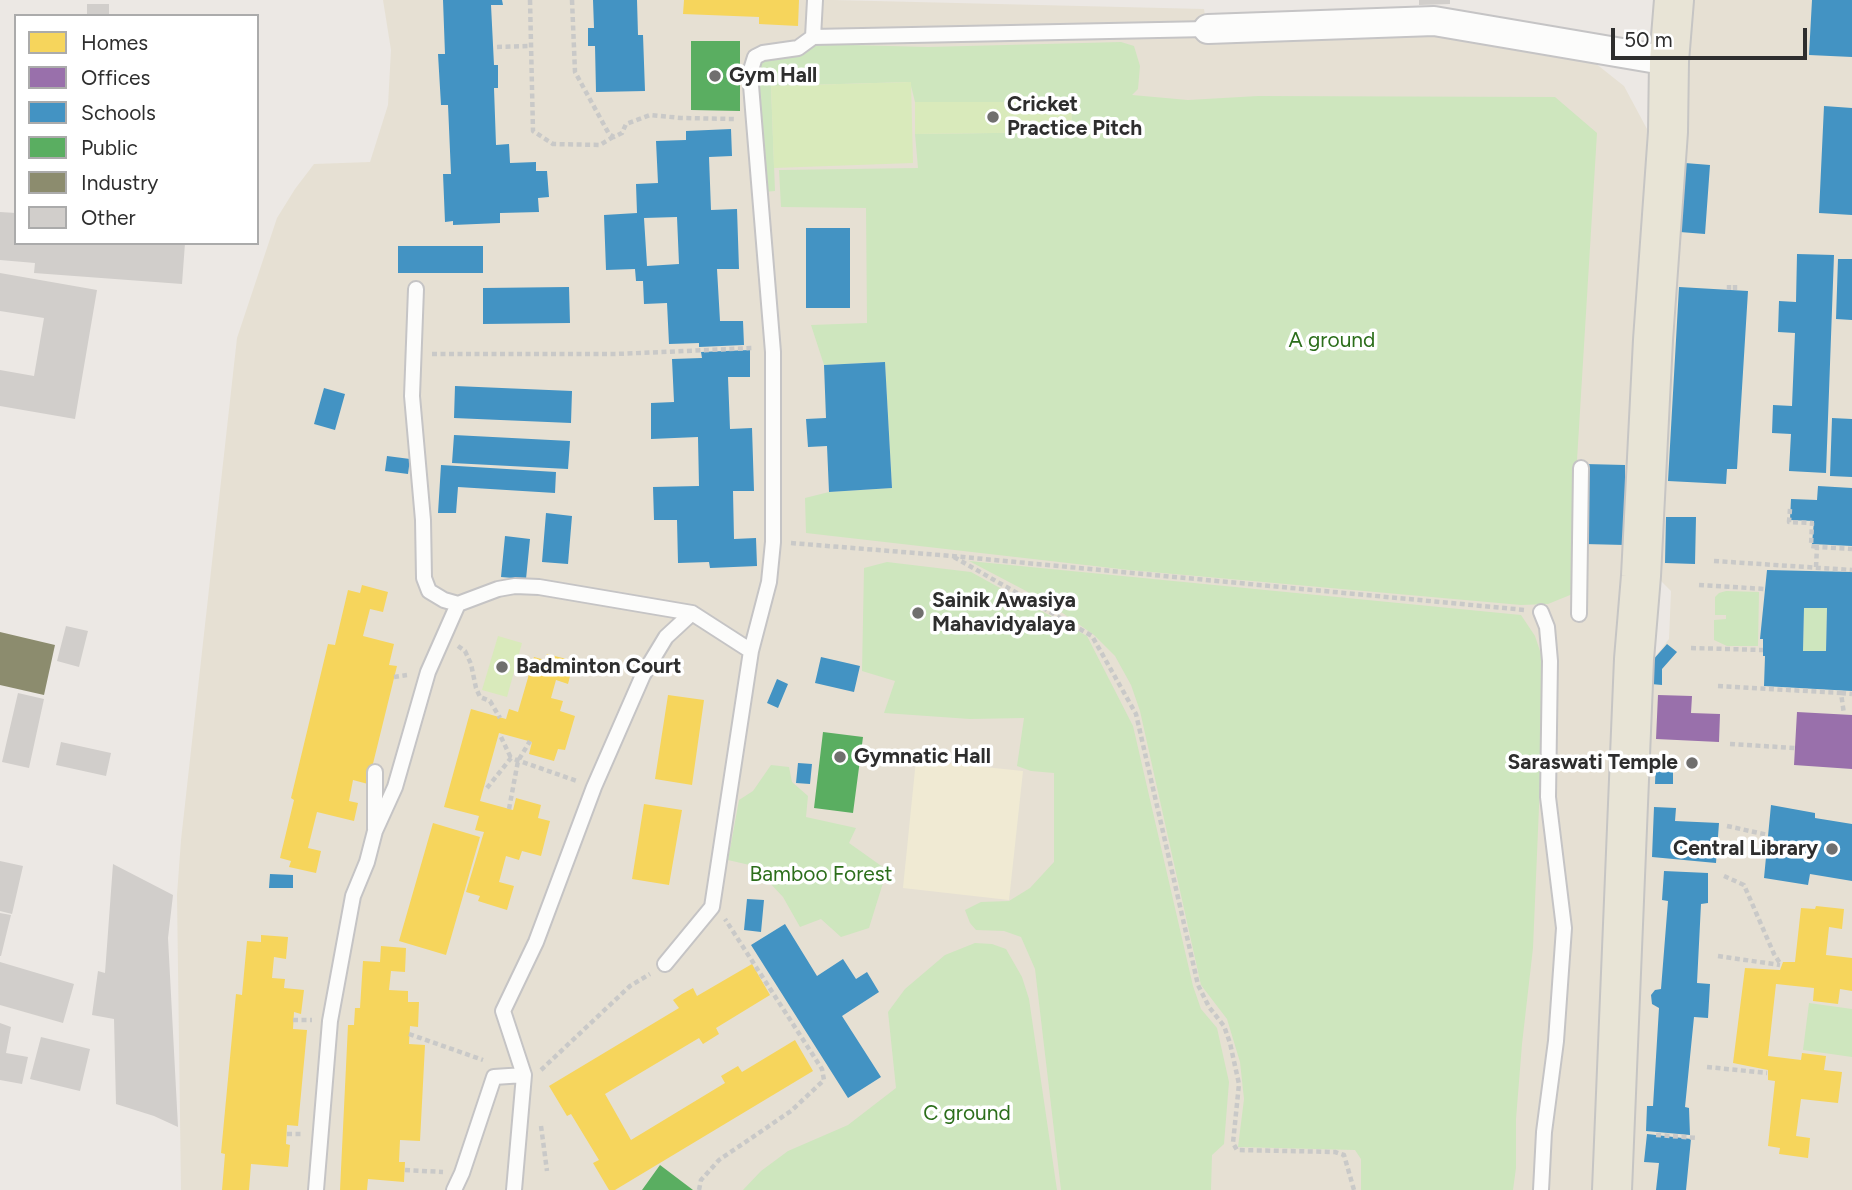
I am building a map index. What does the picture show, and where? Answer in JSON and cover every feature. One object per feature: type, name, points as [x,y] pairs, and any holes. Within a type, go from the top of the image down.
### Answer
[{"type":"main road","points":[[1612,1190],[1633,673],[1674,0]]},
{"type":"street","points":[[1208,29],[1434,21],[1670,61]]},
{"type":"lane","points":[[813,37],[815,0]]},
{"type":"lane","points":[[665,964],[712,907],[751,651],[769,582],[773,542],[774,352],[750,73],[755,57],[763,53],[798,48],[813,37],[1208,29]]},
{"type":"lane","points":[[416,289],[412,396],[423,520],[424,578],[429,591],[458,604],[498,589],[515,586],[539,587],[692,612],[751,651]]},
{"type":"lane","points":[[1579,614],[1581,468]]},
{"type":"lane","points":[[316,1190],[330,1021],[353,896],[367,862],[375,831],[395,787],[428,672],[458,604]]},
{"type":"lane","points":[[514,1190],[524,1074],[503,1011],[536,942],[594,787],[643,675],[666,637],[692,612]]},
{"type":"lane","points":[[1541,1190],[1564,928],[1548,797],[1550,661],[1547,627],[1542,612]]},
{"type":"lane","points":[[374,772],[375,831]]},
{"type":"lane","points":[[454,1190],[494,1077],[524,1074]]},
{"type":"path","points":[[530,0],[533,131],[553,144],[600,145],[622,134],[626,124],[650,115],[754,119]]},
{"type":"path","points":[[572,0],[575,72],[609,134],[614,137]]},
{"type":"path","points":[[497,47],[531,46]]},
{"type":"path","points":[[1732,283],[1732,290]]},
{"type":"path","points":[[414,355],[615,354],[755,348],[774,352]]},
{"type":"path","points":[[1790,509],[1789,522],[1812,523],[1811,546],[1852,549]]},
{"type":"path","points":[[773,542],[951,556],[1542,612]]},
{"type":"path","points":[[1816,567],[1817,547]]},
{"type":"path","points":[[951,556],[1092,636],[1136,714],[1198,985],[1209,1007],[1224,1026],[1230,1042],[1238,1084],[1233,1143],[1237,1150],[1335,1152],[1343,1155],[1354,1190]]},
{"type":"path","points":[[1714,561],[1852,570]]},
{"type":"path","points":[[1699,585],[1765,589]]},
{"type":"path","points":[[443,637],[465,651],[471,664],[475,688],[480,697],[490,701],[500,718]]},
{"type":"path","points":[[1690,648],[1763,650]]},
{"type":"path","points":[[1718,686],[1852,694]]},
{"type":"path","points":[[1841,693],[1844,714]]},
{"type":"path","points":[[501,737],[511,758],[594,787]]},
{"type":"path","points":[[509,809],[519,761],[530,741]]},
{"type":"path","points":[[1730,744],[1795,748]]},
{"type":"path","points":[[487,788],[511,758]]},
{"type":"path","points":[[1727,826],[1768,835]]},
{"type":"path","points":[[1718,956],[1781,965],[1744,885],[1724,876]]},
{"type":"path","points":[[699,1190],[701,1180],[719,1160],[791,1111],[824,1080],[822,1069],[727,920],[712,907]]},
{"type":"path","points":[[539,1075],[542,1068],[630,986],[665,964]]},
{"type":"path","points":[[410,1034],[524,1074]]},
{"type":"path","points":[[1707,1067],[1768,1073]]},
{"type":"path","points":[[540,1117],[547,1171]]},
{"type":"path","points":[[1656,1135],[1698,1138]]},
{"type":"path","points":[[405,1170],[462,1173]]},
{"type":"shaded area","name":"Sainik Awasiya Mahavidyalaya","points":[[383,0],[833,0],[1204,9],[1209,42],[1476,35],[1571,44],[1624,86],[1647,129],[1640,459],[1592,1190],[181,1190],[177,895],[237,338],[277,218],[295,189],[314,164],[370,162],[388,105],[391,50]]},
{"type":"shaded area","points":[[1687,0],[1852,0],[1852,1190],[1623,1190],[1651,662],[1669,639],[1671,591],[1656,576]]},
{"type":"green space","name":"A ground","points":[[1121,42],[1134,46],[1140,66],[1138,89],[1132,95],[1188,100],[1258,96],[1555,97],[1597,133],[1577,460],[1575,593],[1548,604],[1521,605],[1129,570],[806,533],[805,498],[829,492],[892,488],[885,362],[824,365],[811,325],[867,323],[866,208],[781,207],[779,170],[918,168],[915,134],[1071,132],[1072,103],[915,102],[910,82],[771,86],[775,191],[764,192],[755,68],[766,56],[813,44],[928,47]]},
{"type":"green space","points":[[911,82],[913,163],[774,168],[771,86]]},
{"type":"green space","name":"Cricket Practice Pitch","points":[[915,102],[1072,102],[1071,132],[915,134]]},
{"type":"green space","points":[[969,561],[1521,615],[1535,636],[1545,666],[1533,948],[1522,1044],[1513,1190],[1361,1190],[1361,1159],[1355,1150],[1238,1147],[1244,1099],[1240,1062],[1227,1019],[1201,985],[1140,711],[1131,685],[1115,656],[1094,635],[1047,602]]},
{"type":"green space","points":[[887,562],[971,572],[1087,636],[1133,726],[1193,986],[1201,1009],[1217,1028],[1229,1082],[1224,1144],[1212,1155],[1211,1190],[1061,1190],[1035,969],[1021,937],[1004,931],[976,930],[965,910],[981,902],[1009,901],[1030,888],[1054,862],[1054,773],[1031,771],[1017,766],[1024,718],[970,719],[884,713],[895,681],[862,671],[864,568]]},
{"type":"green space","points":[[1726,591],[1759,592],[1758,646],[1727,646],[1714,640],[1714,620],[1726,619],[1726,615],[1715,615],[1715,597]]},
{"type":"green space","points":[[1804,608],[1827,608],[1826,651],[1803,651]]},
{"type":"green space","name":"Badminton Court","points":[[498,636],[522,643],[507,697],[482,690]]},
{"type":"green space","name":"Bamboo Forest","points":[[771,765],[789,767],[792,782],[808,796],[806,817],[856,828],[849,843],[887,870],[869,928],[841,937],[821,919],[800,927],[783,897],[754,866],[728,860],[739,800],[753,791]]},
{"type":"green space","name":"C ground","points":[[975,943],[992,944],[1006,949],[1022,977],[1029,999],[1057,1190],[743,1190],[761,1171],[788,1151],[848,1125],[896,1088],[888,1012],[905,989],[945,955]]},
{"type":"green space","points":[[1809,1003],[1852,1009],[1852,1057],[1803,1050]]},
{"type":"sand","points":[[916,760],[1023,771],[1009,900],[903,888]]},
{"type":"building: Homes","points":[[684,0],[799,0],[798,26],[759,24],[759,17],[683,14]]},
{"type":"building: Homes","points":[[362,585],[388,592],[383,612],[370,609],[363,636],[394,644],[389,665],[397,666],[368,784],[353,780],[349,801],[358,803],[354,821],[317,812],[308,848],[321,851],[316,873],[289,867],[291,861],[280,858],[294,800],[291,798],[328,644],[335,645],[348,590],[360,593]]},
{"type":"building: Homes","points":[[547,654],[574,661],[568,684],[556,680],[551,698],[563,701],[560,711],[575,716],[565,750],[558,749],[554,761],[529,754],[532,742],[499,733],[480,801],[513,810],[516,798],[541,805],[538,818],[550,821],[541,856],[522,851],[519,860],[506,856],[499,882],[514,886],[507,910],[478,901],[480,896],[466,892],[484,832],[475,830],[479,816],[444,807],[471,709],[506,719],[509,709],[518,712],[534,657],[545,660]]},
{"type":"building: Homes","points":[[668,695],[704,700],[692,785],[655,779]]},
{"type":"building: Homes","points":[[644,804],[682,810],[669,885],[632,879]]},
{"type":"building: Homes","points":[[433,823],[480,837],[446,955],[399,941]]},
{"type":"building: Homes","points":[[1816,906],[1844,909],[1842,929],[1829,927],[1826,955],[1852,958],[1852,991],[1840,989],[1838,1004],[1813,1001],[1814,988],[1776,984],[1768,1056],[1801,1060],[1802,1053],[1826,1056],[1824,1070],[1842,1072],[1838,1103],[1801,1099],[1796,1136],[1810,1138],[1808,1158],[1779,1154],[1780,1148],[1768,1146],[1775,1081],[1768,1080],[1768,1070],[1733,1063],[1745,968],[1780,970],[1783,962],[1795,962],[1801,908],[1815,909]]},
{"type":"building: Homes","points":[[261,935],[288,937],[286,959],[274,957],[272,978],[285,979],[284,988],[304,990],[301,1014],[294,1012],[293,1029],[307,1030],[298,1126],[287,1125],[286,1144],[290,1145],[288,1167],[251,1164],[249,1190],[222,1190],[225,1154],[221,1153],[236,994],[242,995],[247,941],[261,942]]},
{"type":"building: Homes","points":[[381,946],[406,948],[405,972],[391,971],[389,990],[408,991],[408,1002],[419,1002],[418,1027],[410,1026],[409,1044],[425,1045],[420,1141],[400,1140],[399,1162],[405,1162],[404,1182],[368,1179],[367,1190],[340,1190],[348,1025],[354,1025],[355,1008],[360,1008],[363,961],[380,962]]},
{"type":"building: Homes","points":[[752,964],[770,995],[716,1028],[719,1034],[703,1044],[699,1038],[605,1094],[631,1140],[725,1083],[721,1076],[738,1066],[742,1072],[795,1040],[813,1071],[615,1190],[609,1190],[593,1163],[599,1160],[571,1114],[567,1116],[549,1086],[679,1008],[673,1000],[682,994],[693,988],[697,996]]},
{"type":"building: Offices","points":[[1658,695],[1692,696],[1691,713],[1720,714],[1719,742],[1656,739]]},
{"type":"building: Offices","points":[[1797,712],[1852,715],[1852,769],[1794,765]]},
{"type":"building: Schools","points":[[443,0],[502,0],[503,5],[491,5],[494,65],[498,65],[498,88],[494,88],[496,145],[509,144],[510,163],[536,162],[536,171],[547,171],[549,197],[538,198],[539,212],[500,213],[500,223],[453,225],[453,221],[445,222],[443,174],[451,174],[448,105],[441,105],[438,54],[445,54]]},
{"type":"building: Schools","points":[[593,0],[637,0],[638,35],[643,35],[645,91],[596,92],[595,46],[588,46],[588,28],[594,28]]},
{"type":"building: Schools","points":[[1812,0],[1852,0],[1852,57],[1809,55]]},
{"type":"building: Schools","points":[[1824,106],[1852,108],[1852,215],[1819,213]]},
{"type":"building: Schools","points":[[731,129],[732,156],[709,157],[711,210],[737,209],[739,269],[717,269],[720,321],[743,321],[744,345],[699,347],[699,343],[669,344],[667,303],[644,304],[643,281],[636,281],[635,269],[606,270],[604,215],[637,213],[636,184],[658,183],[656,141],[686,140],[686,131]],"holes":[[[677,217],[679,264],[647,266],[644,218]]]},
{"type":"building: Schools","points":[[1685,163],[1710,165],[1705,234],[1680,232]]},
{"type":"building: Schools","points":[[806,228],[850,228],[850,308],[806,308]]},
{"type":"building: Schools","points":[[398,246],[483,246],[483,273],[398,273]]},
{"type":"building: Schools","points":[[1797,254],[1834,255],[1826,473],[1789,471],[1791,434],[1772,433],[1773,405],[1792,406],[1795,333],[1778,332],[1779,301],[1796,302]]},
{"type":"building: Schools","points":[[1838,259],[1852,259],[1852,320],[1836,319]]},
{"type":"building: Schools","points":[[569,287],[570,323],[483,324],[483,288]]},
{"type":"building: Schools","points":[[1679,287],[1748,291],[1737,469],[1727,469],[1726,484],[1668,481]]},
{"type":"building: Schools","points":[[750,350],[750,377],[728,377],[730,429],[752,428],[754,491],[733,491],[734,539],[756,538],[757,566],[710,568],[709,562],[678,563],[677,520],[654,520],[653,487],[699,486],[698,437],[651,439],[651,403],[674,402],[672,359],[702,358],[701,352]]},
{"type":"building: Schools","points":[[885,362],[892,488],[829,492],[827,446],[808,447],[806,419],[826,418],[824,365]]},
{"type":"building: Schools","points":[[455,386],[572,391],[571,423],[454,418]]},
{"type":"building: Schools","points":[[324,388],[345,394],[335,430],[314,424]]},
{"type":"building: Schools","points":[[1832,418],[1852,419],[1852,477],[1830,476]]},
{"type":"building: Schools","points":[[454,435],[570,441],[568,469],[452,463]]},
{"type":"building: Schools","points":[[387,456],[410,459],[408,474],[385,471]]},
{"type":"building: Schools","points":[[1585,464],[1625,465],[1625,545],[1584,544]]},
{"type":"building: Schools","points":[[441,465],[556,472],[555,493],[458,487],[456,513],[438,513]]},
{"type":"building: Schools","points":[[1818,486],[1852,488],[1852,546],[1812,544],[1814,521],[1790,520],[1791,499],[1817,500]]},
{"type":"building: Schools","points":[[546,513],[572,516],[568,564],[542,562]]},
{"type":"building: Schools","points":[[1666,517],[1696,517],[1695,564],[1665,563]]},
{"type":"building: Schools","points":[[505,536],[530,539],[526,579],[501,577]]},
{"type":"building: Schools","points":[[1767,570],[1852,572],[1852,691],[1764,686],[1765,656],[1763,639],[1760,639]],"holes":[[[1804,608],[1827,608],[1826,651],[1803,651]]]},
{"type":"building: Schools","points":[[1667,644],[1677,652],[1662,669],[1662,685],[1651,684],[1652,661]]},
{"type":"building: Schools","points":[[821,657],[860,666],[854,692],[815,683]]},
{"type":"building: Schools","points":[[777,679],[788,684],[778,708],[767,703]]},
{"type":"building: Schools","points":[[1656,759],[1673,759],[1673,784],[1655,784]]},
{"type":"building: Schools","points":[[798,763],[812,764],[810,784],[796,783]]},
{"type":"building: Schools","points":[[1771,805],[1815,813],[1815,818],[1852,824],[1852,881],[1810,874],[1808,885],[1764,878]]},
{"type":"building: Schools","points":[[1654,807],[1676,808],[1675,821],[1719,823],[1716,863],[1652,857]]},
{"type":"building: Schools","points":[[1664,871],[1708,873],[1708,903],[1701,904],[1697,983],[1710,984],[1708,1018],[1694,1017],[1685,1107],[1689,1108],[1690,1135],[1646,1131],[1647,1106],[1653,1106],[1659,1008],[1652,1004],[1651,995],[1655,990],[1661,989],[1668,901],[1662,900]]},
{"type":"building: Schools","points":[[270,874],[293,875],[293,888],[269,888]]},
{"type":"building: Schools","points":[[747,899],[764,900],[761,932],[744,930]]},
{"type":"building: Schools","points":[[785,924],[817,976],[843,959],[856,979],[867,972],[879,992],[842,1016],[881,1077],[848,1098],[751,945]]},
{"type":"building: Schools","points":[[1647,1134],[1691,1139],[1686,1190],[1656,1190],[1659,1163],[1644,1162]]},
{"type":"building: Public","name":"Gym Hall","points":[[691,41],[740,41],[740,111],[691,110]]},
{"type":"building: Public","name":"Gymnatic Hall","points":[[823,732],[863,737],[853,813],[814,808]]},
{"type":"building: Public","points":[[660,1165],[693,1190],[642,1190]]},
{"type":"building: Industry","points":[[0,632],[55,645],[44,695],[0,685]]},
{"type":"building: Other","points":[[1419,0],[1450,0],[1450,4],[1419,5]]},
{"type":"building: Other","points":[[87,4],[109,4],[109,14],[87,14]]},
{"type":"building: Other","points":[[0,212],[14,213],[14,245],[185,245],[182,284],[34,273],[35,263],[0,260]]},
{"type":"building: Other","points":[[0,273],[97,290],[75,419],[0,406],[0,370],[34,376],[44,318],[0,311]]},
{"type":"building: Other","points":[[66,626],[88,631],[79,667],[57,661]]},
{"type":"building: Other","points":[[18,693],[44,699],[29,768],[2,762]]},
{"type":"building: Other","points":[[61,742],[111,753],[106,776],[56,765]]},
{"type":"building: Other","points":[[0,861],[23,866],[12,914],[0,911]]},
{"type":"building: Other","points":[[113,864],[173,895],[168,938],[178,1127],[116,1104],[114,1019],[92,1015],[98,971],[105,973]]},
{"type":"building: Other","points":[[0,913],[11,915],[1,956],[0,956]]},
{"type":"building: Other","points":[[0,962],[74,984],[63,1023],[0,1005]]},
{"type":"building: Other","points":[[0,1023],[11,1027],[6,1053],[28,1057],[22,1084],[0,1080]]},
{"type":"building: Other","points":[[41,1037],[90,1049],[80,1091],[30,1079]]},
{"type":"place","name":"Gym Hall","points":[[715,76]]},
{"type":"place","name":"Cricket Practice Pitch","points":[[993,117]]},
{"type":"place","name":"Sainik Awasiya Mahavidyalaya","points":[[918,613]]},
{"type":"place","name":"Badminton Court","points":[[502,667]]},
{"type":"place","name":"Gymnatic Hall","points":[[840,757]]},
{"type":"place","name":"Saraswati Temple","points":[[1692,763]]},
{"type":"place","name":"Central Library","points":[[1832,849]]}]
